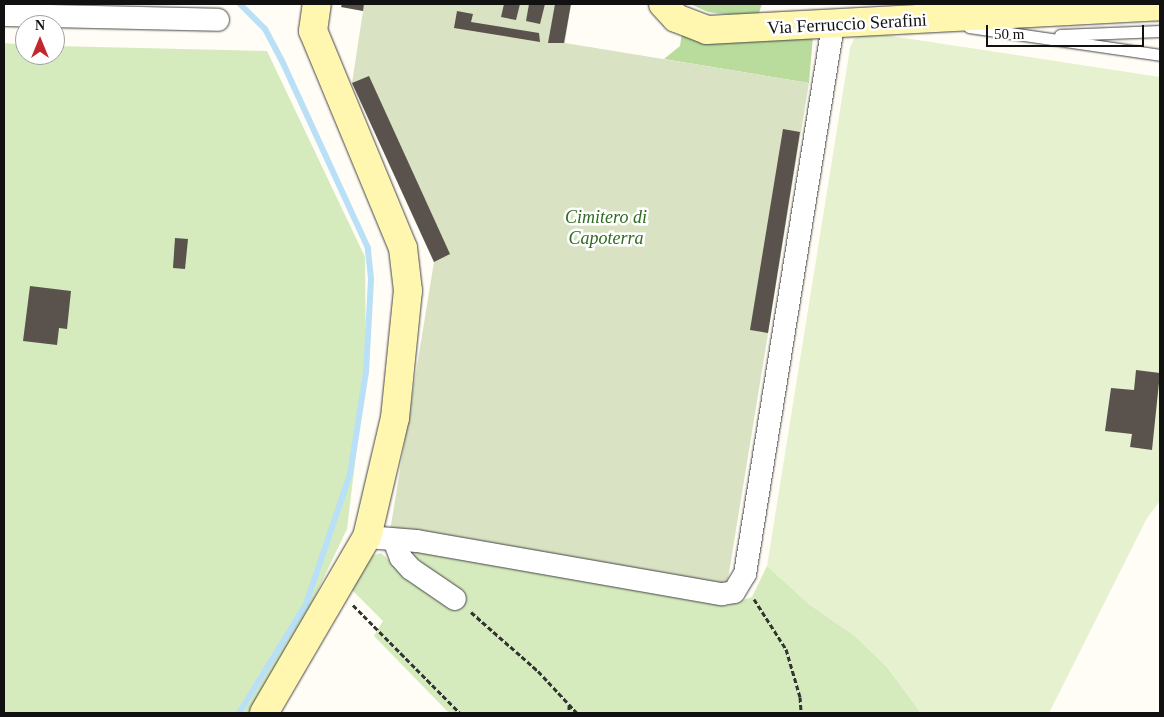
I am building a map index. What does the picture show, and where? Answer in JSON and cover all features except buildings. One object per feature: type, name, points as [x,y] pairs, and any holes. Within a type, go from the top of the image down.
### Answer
[{"type":"street","points":[[264,713],[366,537],[395,418],[408,291],[403,248],[314,31],[317,4]]},
{"type":"street","name":"Via Ferruccio Serafini","points":[[662,4],[676,18],[706,30],[833,25],[1160,6]]},
{"type":"street","points":[[4,15],[218,20]]},
{"type":"street","points":[[366,537],[722,594],[734,592],[742,583],[833,25]]},
{"type":"street","points":[[394,540],[401,558],[411,569],[455,599]]},
{"type":"lane","points":[[920,20],[1160,55]]},
{"type":"lane","points":[[1033,36],[1160,31]]},
{"type":"path","points":[[742,583],[786,649],[800,697],[802,713]]},
{"type":"path","points":[[337,589],[460,713]]},
{"type":"path","points":[[455,599],[538,671],[577,713]]},
{"type":"path","points":[[568,705],[569,713]]},
{"type":"green space","name":"Cimitero di Capoterra","points":[[342,4],[571,4],[565,43],[809,83],[727,585],[390,531],[434,262],[352,83],[363,11],[341,7]]},
{"type":"green space","points":[[690,4],[762,4],[759,13],[730,15],[708,12]]},
{"type":"green space","points":[[865,32],[1160,77],[1160,501],[1147,518],[1049,713],[921,713],[887,667],[855,636],[809,604],[767,566],[850,48],[854,39]]},
{"type":"green space","points":[[682,33],[813,36],[809,83],[664,59],[680,46]]},
{"type":"green space","points":[[4,43],[15,44],[15,65],[65,65],[65,46],[267,51],[365,257],[366,372],[347,529],[292,644],[248,713],[4,713]]},
{"type":"green space","points":[[413,547],[653,589],[726,606],[752,597],[767,566],[809,604],[855,636],[887,667],[921,713],[449,713],[374,636],[383,621],[352,590],[371,556],[381,553],[402,572],[413,562]]},
{"type":"waterway","points":[[239,713],[306,604],[350,474],[366,372],[371,279],[368,248],[282,61],[265,29],[240,4]]}]
